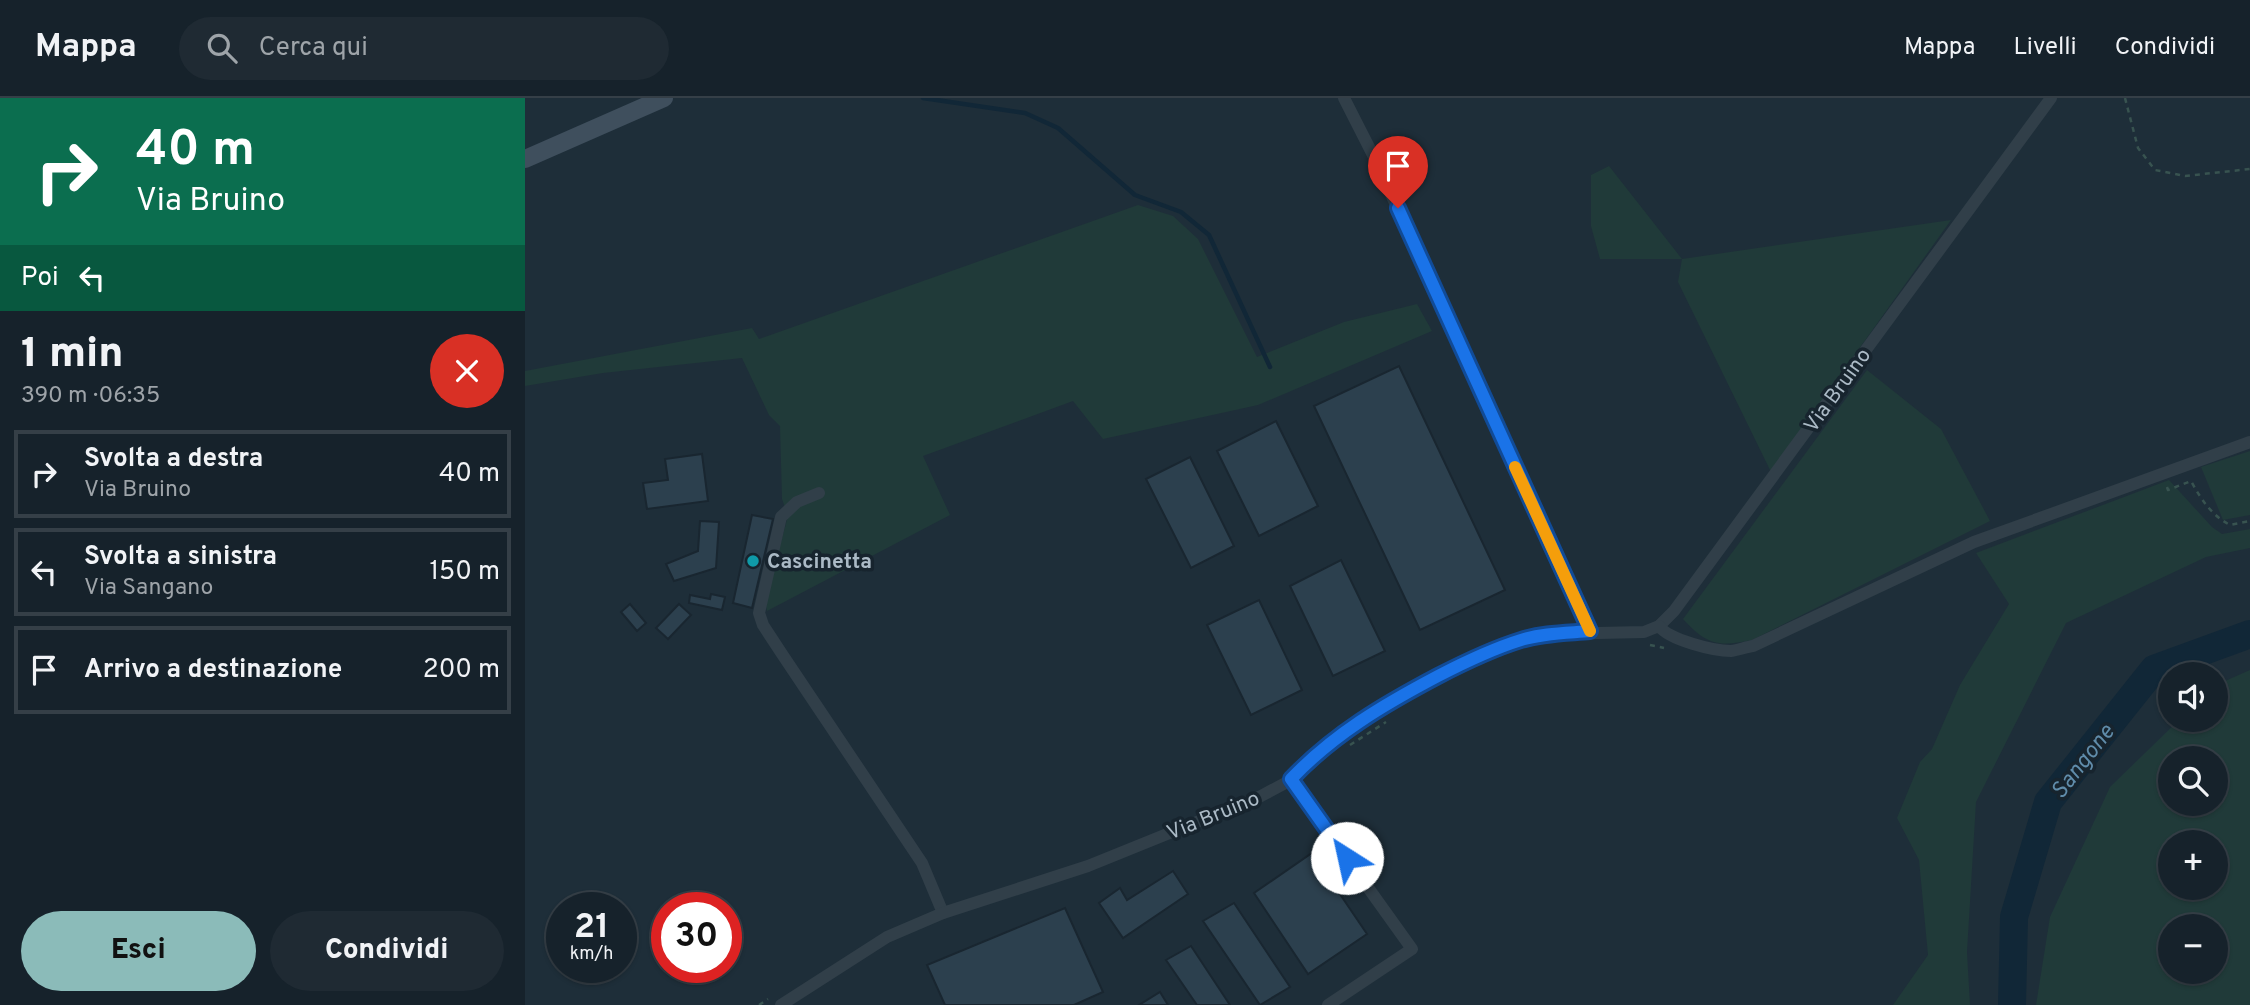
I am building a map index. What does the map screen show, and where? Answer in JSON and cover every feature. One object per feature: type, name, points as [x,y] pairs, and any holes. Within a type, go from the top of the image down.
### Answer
[{"type":"main road","points":[[525,159],[664,98]]},
{"type":"street","points":[[1344,98],[1375,159],[1590,631]]},
{"type":"street","name":"Via Bruino","points":[[781,1005],[887,937],[943,913],[1088,866],[1261,796],[1291,779],[1316,753],[1350,726],[1482,654],[1523,639],[1590,631],[1644,632],[1658,626],[1674,611],[2051,98]]},
{"type":"street","points":[[1658,626],[1664,633],[1700,645],[1730,651],[1753,646],[1974,542],[2250,443]]},
{"type":"street","points":[[819,493],[797,502],[782,517],[759,613],[763,625],[922,863],[943,913]]},
{"type":"street","points":[[1291,779],[1412,949],[1328,1005]]},
{"type":"path","points":[[2125,98],[2137,148],[2155,170],[2185,176],[2250,169]]},
{"type":"path","points":[[2164,481],[2168,490],[2191,481],[2203,502],[2218,519],[2230,525],[2250,521]]},
{"type":"path","points":[[1649,645],[1676,651]]},
{"type":"path","points":[[1349,746],[1395,717]]},
{"type":"green space","points":[[1609,166],[1682,259],[1600,259],[1591,226],[1591,175]]},
{"type":"green space","points":[[1138,205],[1173,216],[1198,239],[1257,357],[1344,322],[1417,304],[1432,331],[1258,405],[1103,439],[1073,401],[923,456],[950,515],[767,611],[765,601],[788,516],[782,499],[780,426],[769,415],[742,358],[603,373],[525,386],[525,371],[752,328],[759,339]]},
{"type":"green space","points":[[1951,220],[1771,472],[1678,282],[1682,259]]},
{"type":"green space","points":[[1867,370],[1941,429],[1990,521],[1752,640],[1722,643],[1706,639],[1683,619]]},
{"type":"green space","points":[[2250,451],[2250,515],[2223,520],[2201,467]]},
{"type":"green space","points":[[2169,480],[2212,527],[2222,534],[2250,529],[2250,548],[2206,557],[2066,623],[1976,802],[1967,952],[1970,1005],[1893,1005],[1928,955],[1919,860],[1897,818],[1920,762],[1932,749],[1960,685],[2009,604],[1976,553]]},
{"type":"green space","points":[[2250,670],[2250,1005],[2036,1005],[2050,917],[2110,787],[2167,732],[2228,732],[2228,680]]},
{"type":"building","points":[[1399,366],[1505,590],[1420,630],[1314,406]]},
{"type":"building","points":[[1276,421],[1318,506],[1259,536],[1217,451]]},
{"type":"building","points":[[702,454],[708,501],[647,509],[643,483],[668,480],[665,459]]},
{"type":"building","points":[[1190,457],[1234,546],[1191,568],[1146,479]]},
{"type":"building","name":"Cascinetta","points":[[752,515],[773,519],[752,608],[733,603]]},
{"type":"building","points":[[700,521],[719,522],[716,568],[674,581],[666,564],[698,551]]},
{"type":"building","points":[[1341,560],[1385,651],[1333,676],[1290,586]]},
{"type":"building","points":[[711,594],[725,597],[722,610],[689,603],[690,595],[710,599]]},
{"type":"building","points":[[1259,600],[1302,690],[1251,715],[1207,625]]},
{"type":"building","points":[[630,604],[646,623],[637,631],[621,612]]},
{"type":"building","points":[[679,604],[691,615],[668,639],[656,628]]},
{"type":"building","points":[[1312,853],[1367,934],[1308,974],[1254,893]]},
{"type":"building","points":[[1173,871],[1188,894],[1123,938],[1099,903],[1120,888],[1127,900]]},
{"type":"building","points":[[1234,903],[1290,987],[1260,1005],[1203,921]]},
{"type":"building","points":[[1065,908],[1103,992],[1074,1005],[945,1005],[927,965]]},
{"type":"building","points":[[1191,946],[1230,1005],[1197,1005],[1166,960]]},
{"type":"building","points":[[1160,992],[1168,1005],[1139,1005]]},
{"type":"waterway","points":[[923,98],[1025,113],[1058,128],[1135,195],[1181,212],[1209,235],[1270,367]]},
{"type":"waterway","name":"Sangone","points":[[2012,1005],[2014,917],[2048,802],[2154,669],[2250,634]]},
{"type":"slow traffic","points":[[1515,467],[1590,631]]},
{"type":"place","name":"Cascinetta","points":[[753,561]]},
{"type":"route","points":[[1347,858],[1291,779],[1316,753],[1350,726],[1482,654],[1523,639],[1590,631],[1398,208]]}]
